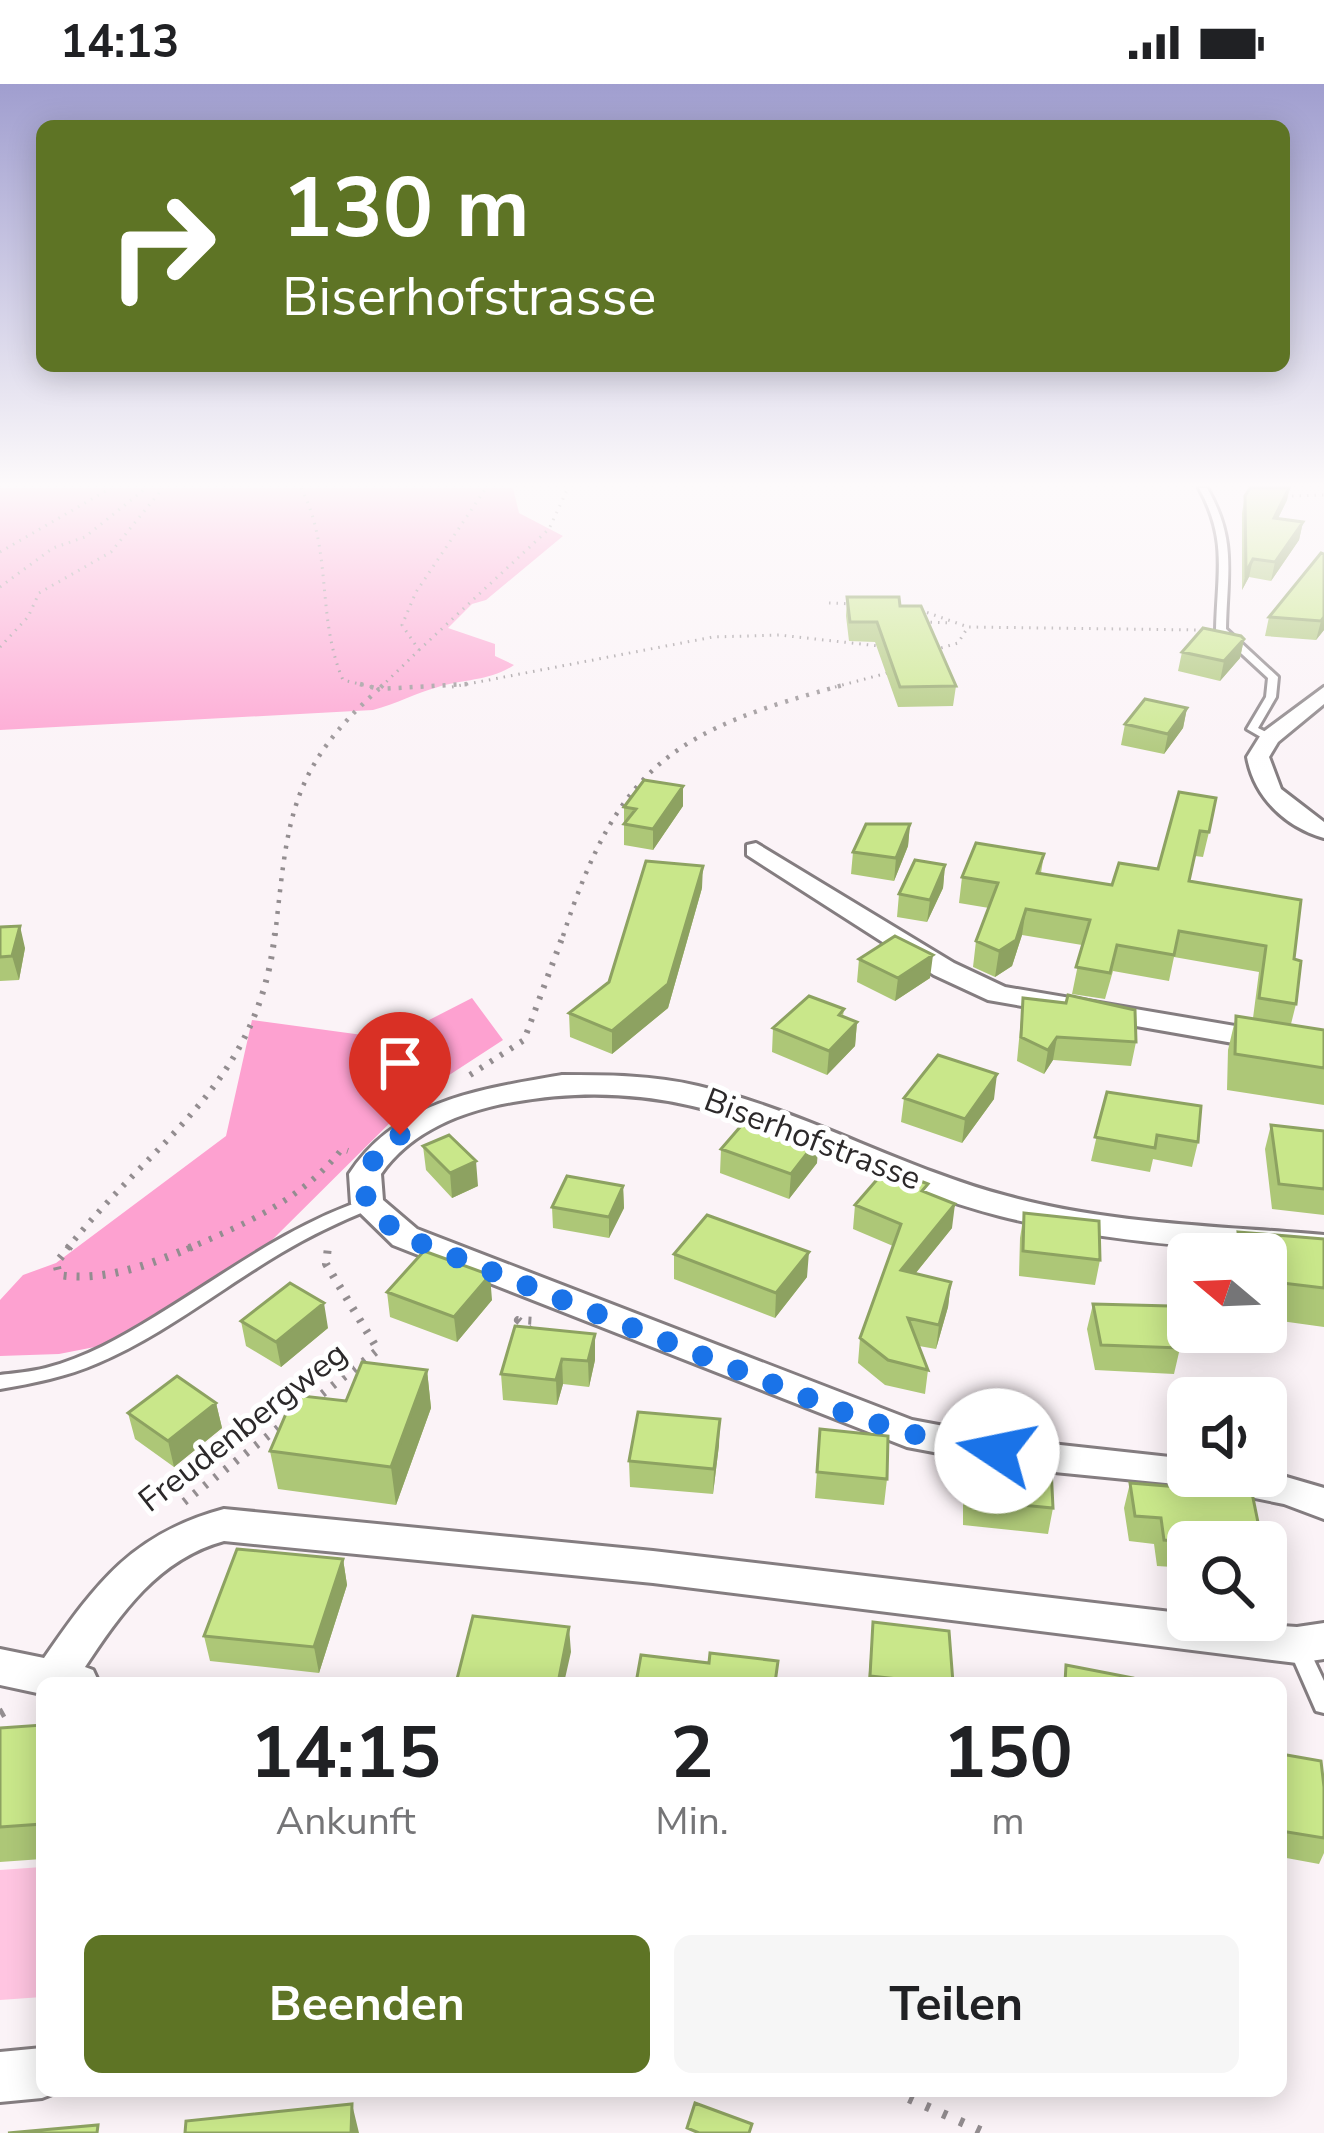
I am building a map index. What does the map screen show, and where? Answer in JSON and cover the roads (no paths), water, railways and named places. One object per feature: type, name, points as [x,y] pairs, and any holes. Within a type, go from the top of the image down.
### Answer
[{"type":"street","points":[[1324,693],[1270,739],[1258,757],[1260,779],[1276,800],[1324,831]]},
{"type":"street","points":[[756,850],[944,969],[997,993],[1324,1050]]},
{"type":"street","name":"Biserhofstrasse","points":[[367,1204],[365,1174],[374,1158],[427,1120],[515,1090],[626,1083],[723,1097],[937,1186],[1002,1207],[1324,1246]]},
{"type":"street","points":[[367,1204],[405,1237],[888,1427],[988,1450],[1167,1471]]},
{"type":"street","points":[[1287,1490],[1324,1504]]},
{"type":"street","points":[[68,1677],[130,1572],[172,1541],[224,1525],[653,1567],[1311,1643]]},
{"type":"street","points":[[0,1667],[47,1677]]},
{"type":"street","points":[[0,2077],[36,2074]]},
{"type":"lane","points":[[1226,584],[1221,630],[1273,677],[1271,697],[1252,729],[1270,739]]},
{"type":"lane","points":[[0,1382],[76,1367],[332,1215],[367,1204]]},
{"type":"lane","points":[[1311,1643],[1324,1704]]}]
